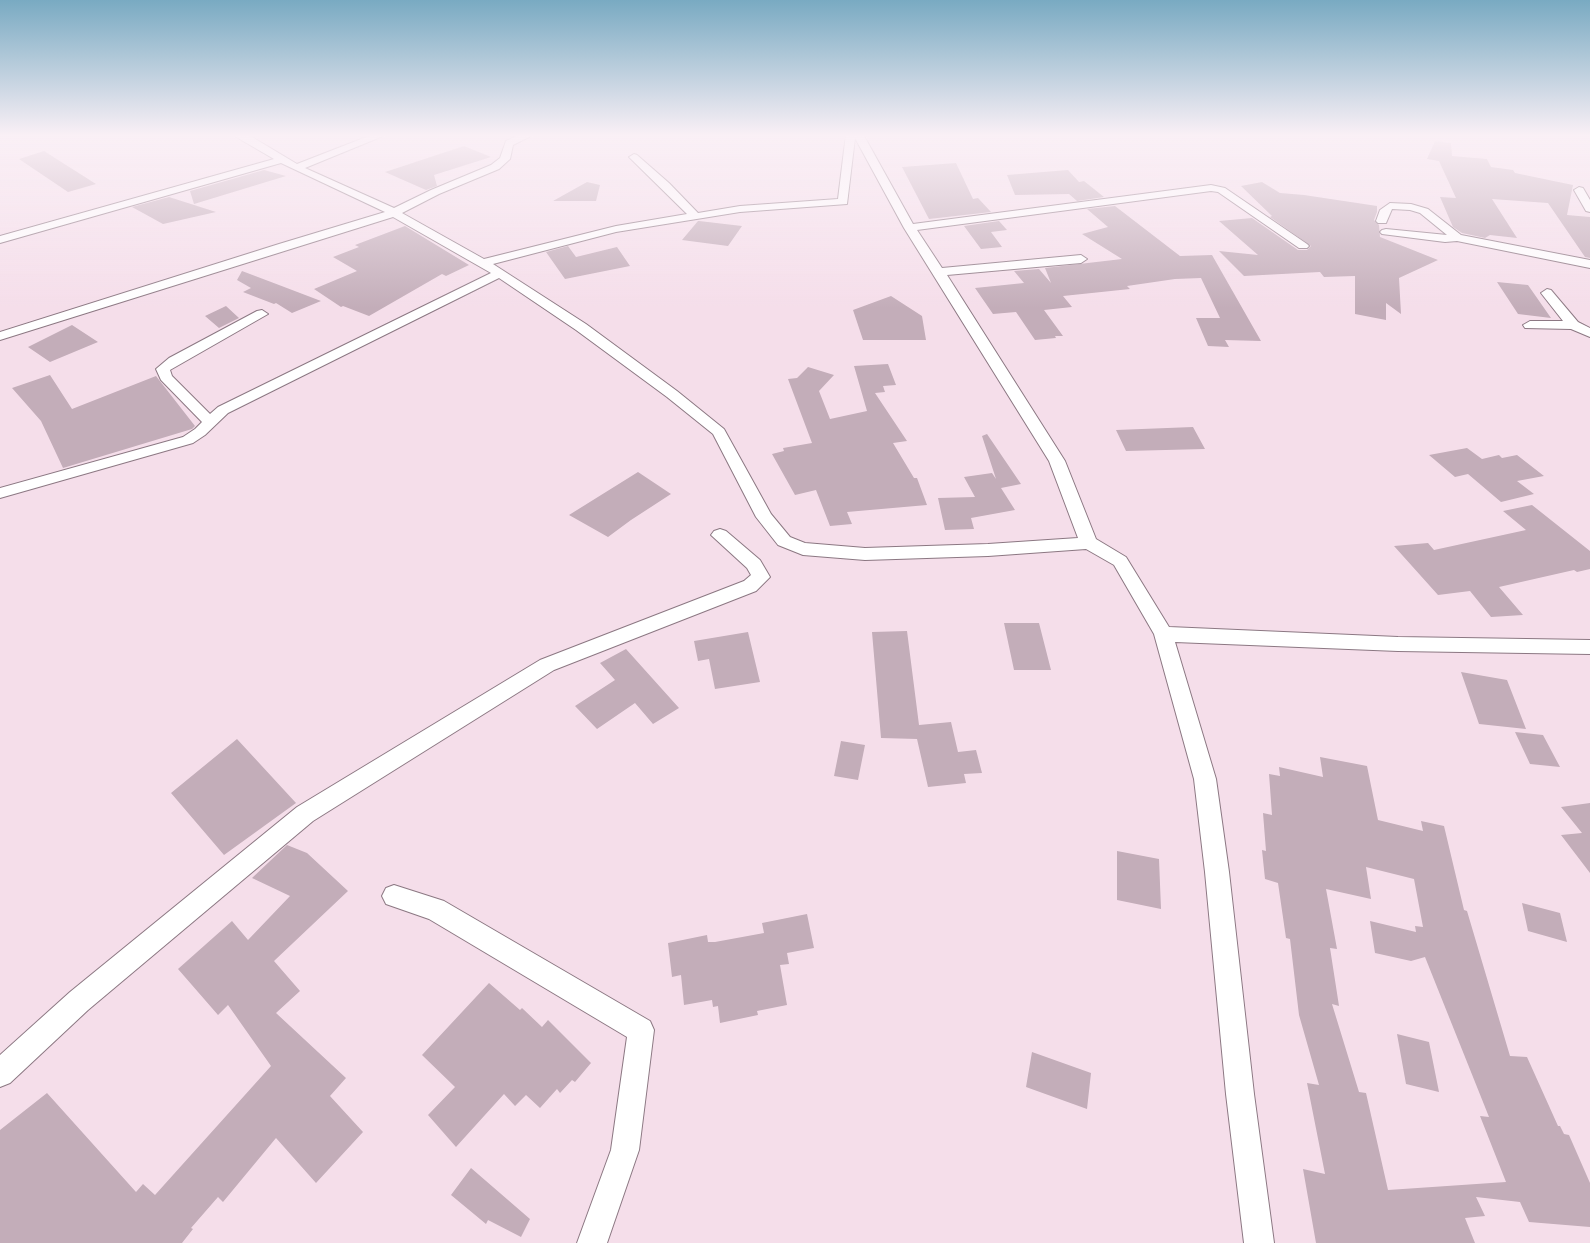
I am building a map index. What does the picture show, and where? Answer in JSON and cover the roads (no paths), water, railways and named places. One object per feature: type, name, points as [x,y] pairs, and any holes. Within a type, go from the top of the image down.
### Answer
[{"type":"street","points":[[0,240],[169,192]]},
{"type":"street","points":[[349,192],[394,213],[500,273],[581,327],[711,423],[724,438],[764,517],[784,541],[803,549],[866,554],[988,550],[1089,543],[1120,561],[1163,634],[1205,779],[1217,872],[1240,1094],[1259,1243]]},
{"type":"street","points":[[0,336],[394,213],[436,192]]},
{"type":"street","points":[[673,192],[695,216]]},
{"type":"street","points":[[483,263],[616,229],[740,209],[843,202],[844,192]]},
{"type":"street","points":[[890,192],[910,228],[1057,461],[1089,543]]},
{"type":"street","points":[[910,228],[1182,192]]},
{"type":"street","points":[[1224,192],[1303,246]]},
{"type":"street","points":[[1580,192],[1590,208]]},
{"type":"street","points":[[1457,238],[1424,211],[1411,207],[1390,206],[1385,210],[1384,227],[1445,239],[1457,238],[1590,264]]},
{"type":"street","points":[[939,272],[1081,259]]},
{"type":"street","points":[[0,493],[188,440],[223,410],[500,273]]},
{"type":"street","points":[[1547,293],[1573,325]]},
{"type":"street","points":[[210,422],[166,377],[164,369],[174,361],[262,314]]},
{"type":"street","points":[[1530,325],[1573,325],[1590,333]]},
{"type":"street","points":[[0,1073],[79,1000],[305,814],[547,665],[750,586],[761,577],[754,564],[720,535]]},
{"type":"street","points":[[1163,634],[1398,644],[1590,647]]},
{"type":"street","points":[[394,896],[435,909],[641,1030],[624,1150],[592,1243]]}]
